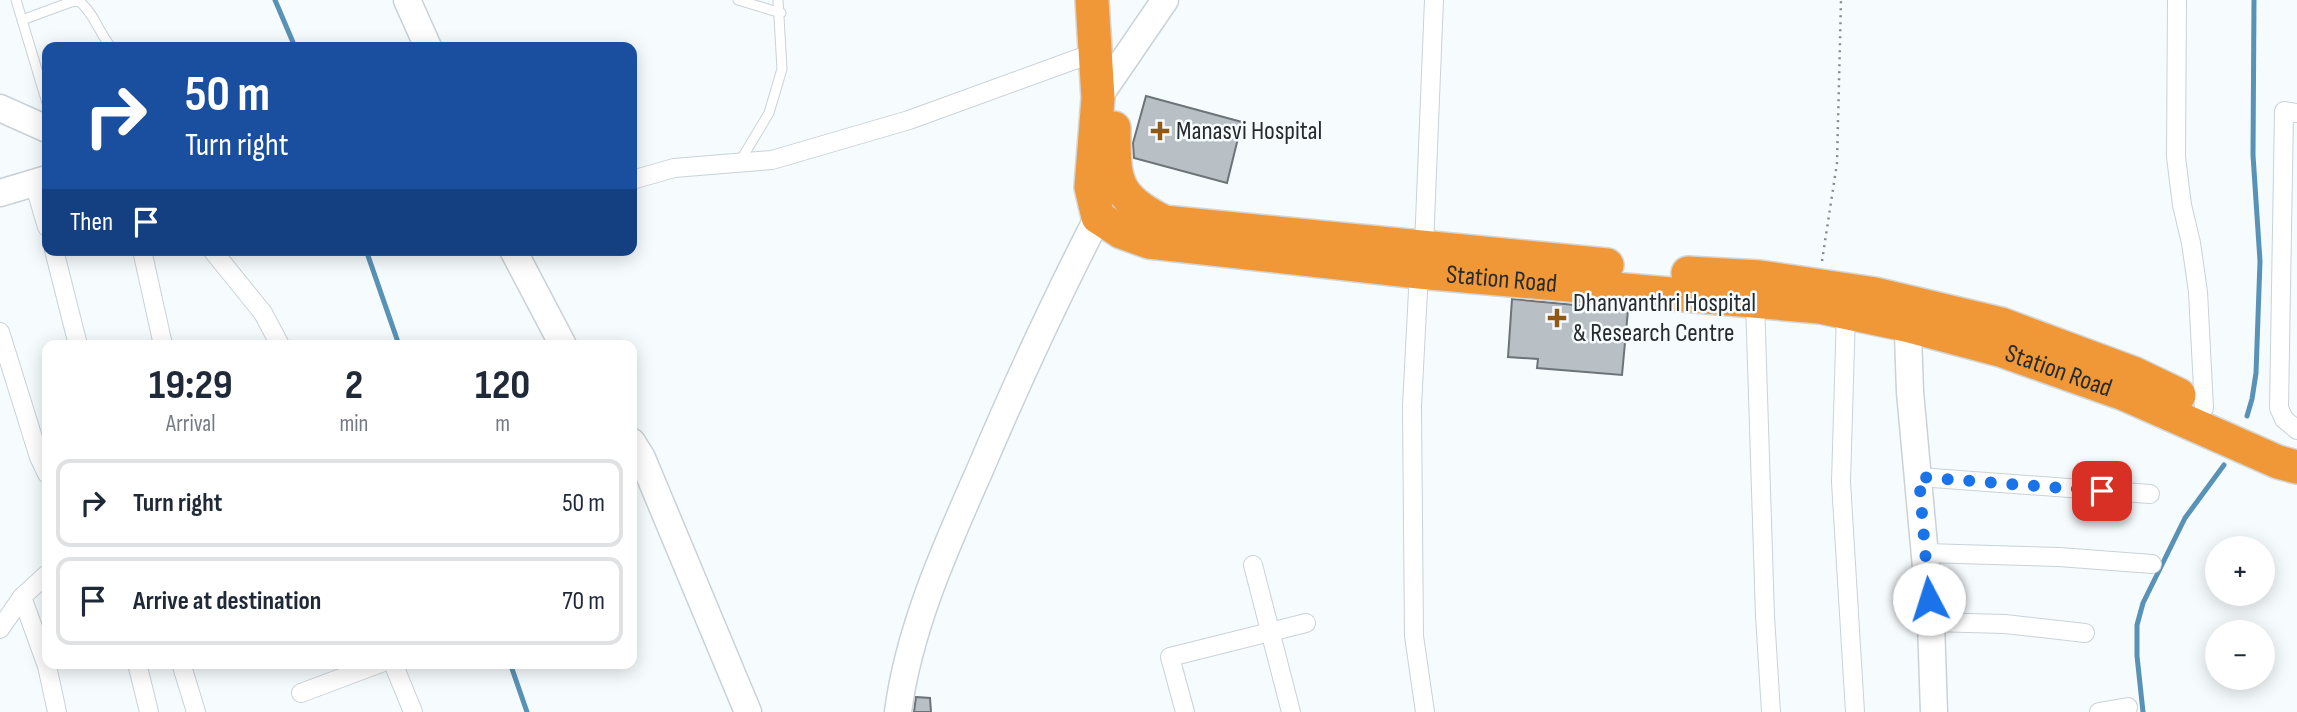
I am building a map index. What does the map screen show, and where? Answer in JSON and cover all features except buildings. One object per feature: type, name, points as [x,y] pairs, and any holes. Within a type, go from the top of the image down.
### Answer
[{"type":"highway","name":"Station Road","points":[[1092,0],[1114,167],[1122,192],[1138,208],[1164,222],[1422,259],[1755,301],[1846,312],[1907,313],[2001,324],[2133,373],[2204,408],[2236,432]]},
{"type":"highway","name":"Station Road","points":[[1109,0],[1091,187],[1098,217],[1121,232],[1149,242],[1668,271],[1760,277],[1818,285],[1907,313],[2000,351],[2236,432]]},
{"type":"highway","points":[[2236,432],[2291,450]]},
{"type":"street","points":[[390,0],[408,42]]},
{"type":"street","points":[[407,0],[426,42]]},
{"type":"street","points":[[637,179],[674,168],[772,160],[909,120],[1102,75],[1165,0]]},
{"type":"street","points":[[1424,712],[1414,636],[1412,406],[1434,0]]},
{"type":"street","points":[[2177,0],[2176,157],[2198,292],[2204,408]]},
{"type":"street","points":[[0,108],[42,127]]},
{"type":"street","points":[[2291,450],[2279,408],[2289,354],[2290,192],[2284,111],[2297,113]]},
{"type":"street","points":[[0,193],[41,181]]},
{"type":"street","points":[[898,712],[901,684],[910,649],[945,549],[1055,301],[1098,217]]},
{"type":"street","points":[[56,256],[77,340]]},
{"type":"street","points":[[143,256],[162,340]]},
{"type":"street","points":[[217,256],[263,313],[277,340]]},
{"type":"street","points":[[499,256],[542,340]]},
{"type":"street","points":[[516,256],[561,340]]},
{"type":"street","points":[[1755,301],[1764,602],[1771,712]]},
{"type":"street","points":[[1846,312],[1841,482],[1855,712]]},
{"type":"street","points":[[1907,313],[1931,622],[1934,712]]},
{"type":"street","points":[[0,332],[42,463]]},
{"type":"street","points":[[637,450],[748,712]]},
{"type":"street","points":[[1919,477],[2150,494]]},
{"type":"street","points":[[637,487],[731,712]]},
{"type":"street","points":[[1925,553],[2059,557],[2152,564]]},
{"type":"street","points":[[1253,565],[1291,712]]},
{"type":"street","points":[[0,629],[22,597],[42,579]]},
{"type":"street","points":[[22,597],[42,652]]},
{"type":"street","points":[[1931,622],[2005,624],[2085,633]]},
{"type":"street","points":[[1185,712],[1170,657],[1306,623]]},
{"type":"street","points":[[48,669],[57,712]]},
{"type":"street","points":[[138,669],[149,712]]},
{"type":"street","points":[[183,669],[196,712]]},
{"type":"street","points":[[301,693],[365,669]]},
{"type":"street","points":[[395,669],[413,712]]},
{"type":"street","points":[[2099,712],[2128,707]]},
{"type":"lane","points":[[16,0],[42,86]]},
{"type":"lane","points":[[738,0],[781,13]]},
{"type":"lane","points":[[738,164],[769,113],[782,69],[781,13],[778,0]]},
{"type":"lane","points":[[22,20],[79,1],[87,8],[106,42]]},
{"type":"path","points":[[1818,285],[1837,163],[1841,0]]},
{"type":"waterway","points":[[275,0],[293,42]]},
{"type":"waterway","points":[[2247,416],[2256,373],[2260,261],[2253,155],[2254,0]]},
{"type":"waterway","points":[[368,256],[397,340]]},
{"type":"waterway","points":[[2143,712],[2137,656],[2137,625],[2143,603],[2185,518],[2224,465]]},
{"type":"waterway","points":[[512,669],[527,712]]},
{"type":"place","name":"Manasvi Hospital","points":[[1160,131]]},
{"type":"place","name":"Dhanvanthri Hospital & Research Centre","points":[[1557,318]]},
{"type":"route","points":[[1929,599],[1919,477],[2102,491]]}]
